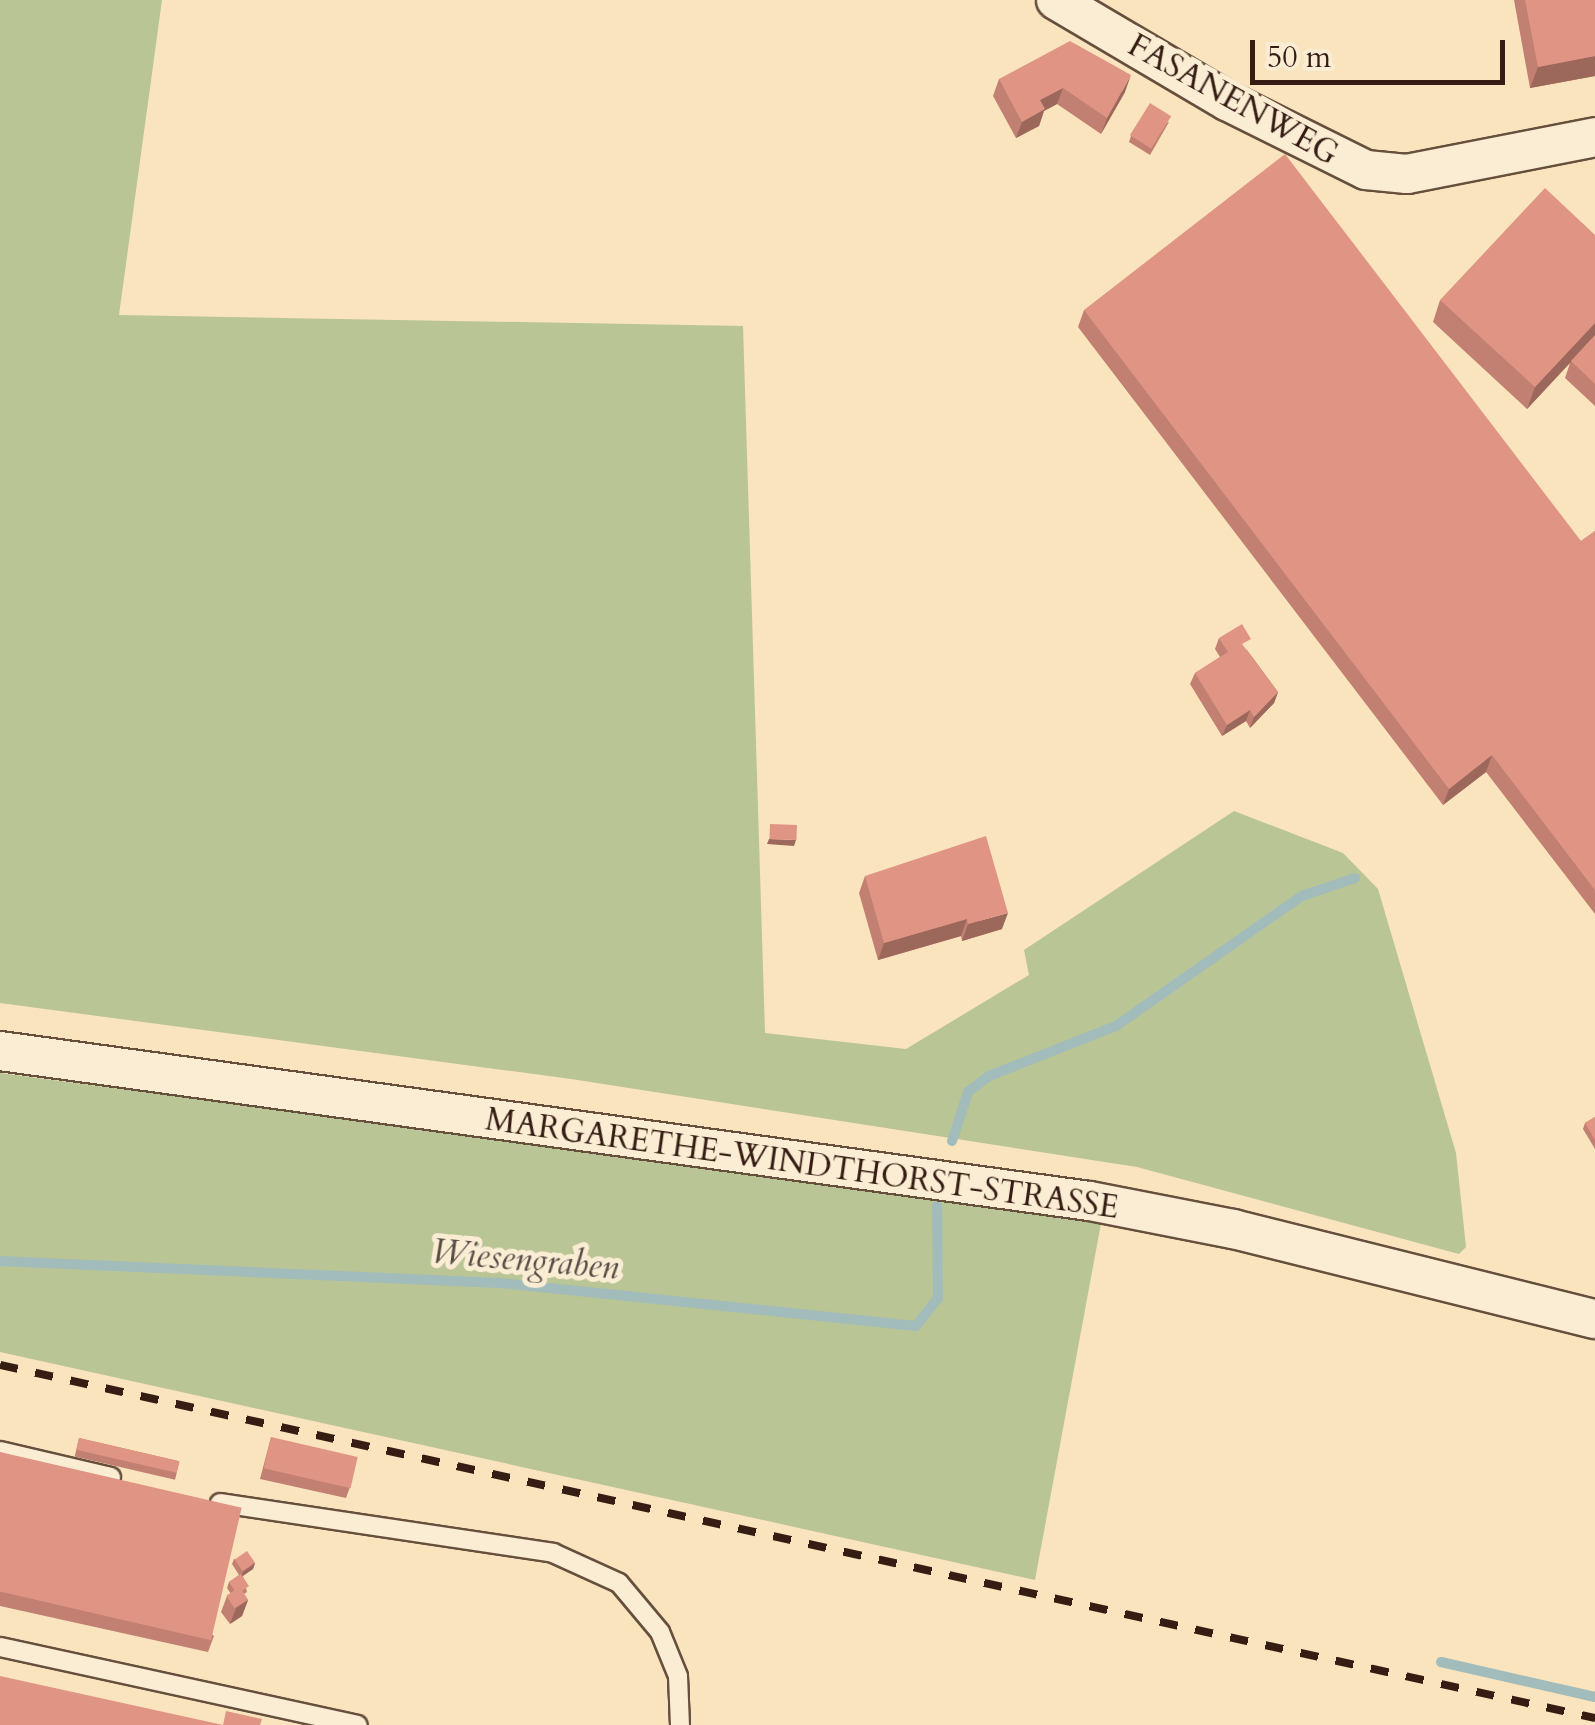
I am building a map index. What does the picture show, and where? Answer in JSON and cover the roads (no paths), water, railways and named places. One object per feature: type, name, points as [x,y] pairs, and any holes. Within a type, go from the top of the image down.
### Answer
[{"type":"street","name":"FASANENWEG","points":[[1056,0],[1227,101],[1366,170],[1407,174],[1595,137]]},
{"type":"street","name":"MARGARETHE-WINDTHORST-STRASSE","points":[[0,1051],[1090,1201],[1233,1229],[1595,1319]]},
{"type":"lane","points":[[0,1451],[136,1483]]},
{"type":"lane","points":[[194,1496],[553,1554],[619,1582],[660,1632],[678,1676],[680,1725]]},
{"type":"lane","points":[[0,1646],[358,1725]]},
{"type":"waterway","name":"Wiesengraben","points":[[952,1141],[968,1092],[989,1076],[1116,1026],[1302,896],[1355,878]]},
{"type":"waterway","name":"Wiesengraben","points":[[0,1261],[500,1283],[916,1326],[938,1298],[937,1206]]},
{"type":"waterway","points":[[1441,1662],[1595,1697]]},
{"type":"railway","points":[[0,1365],[1595,1718]]}]
